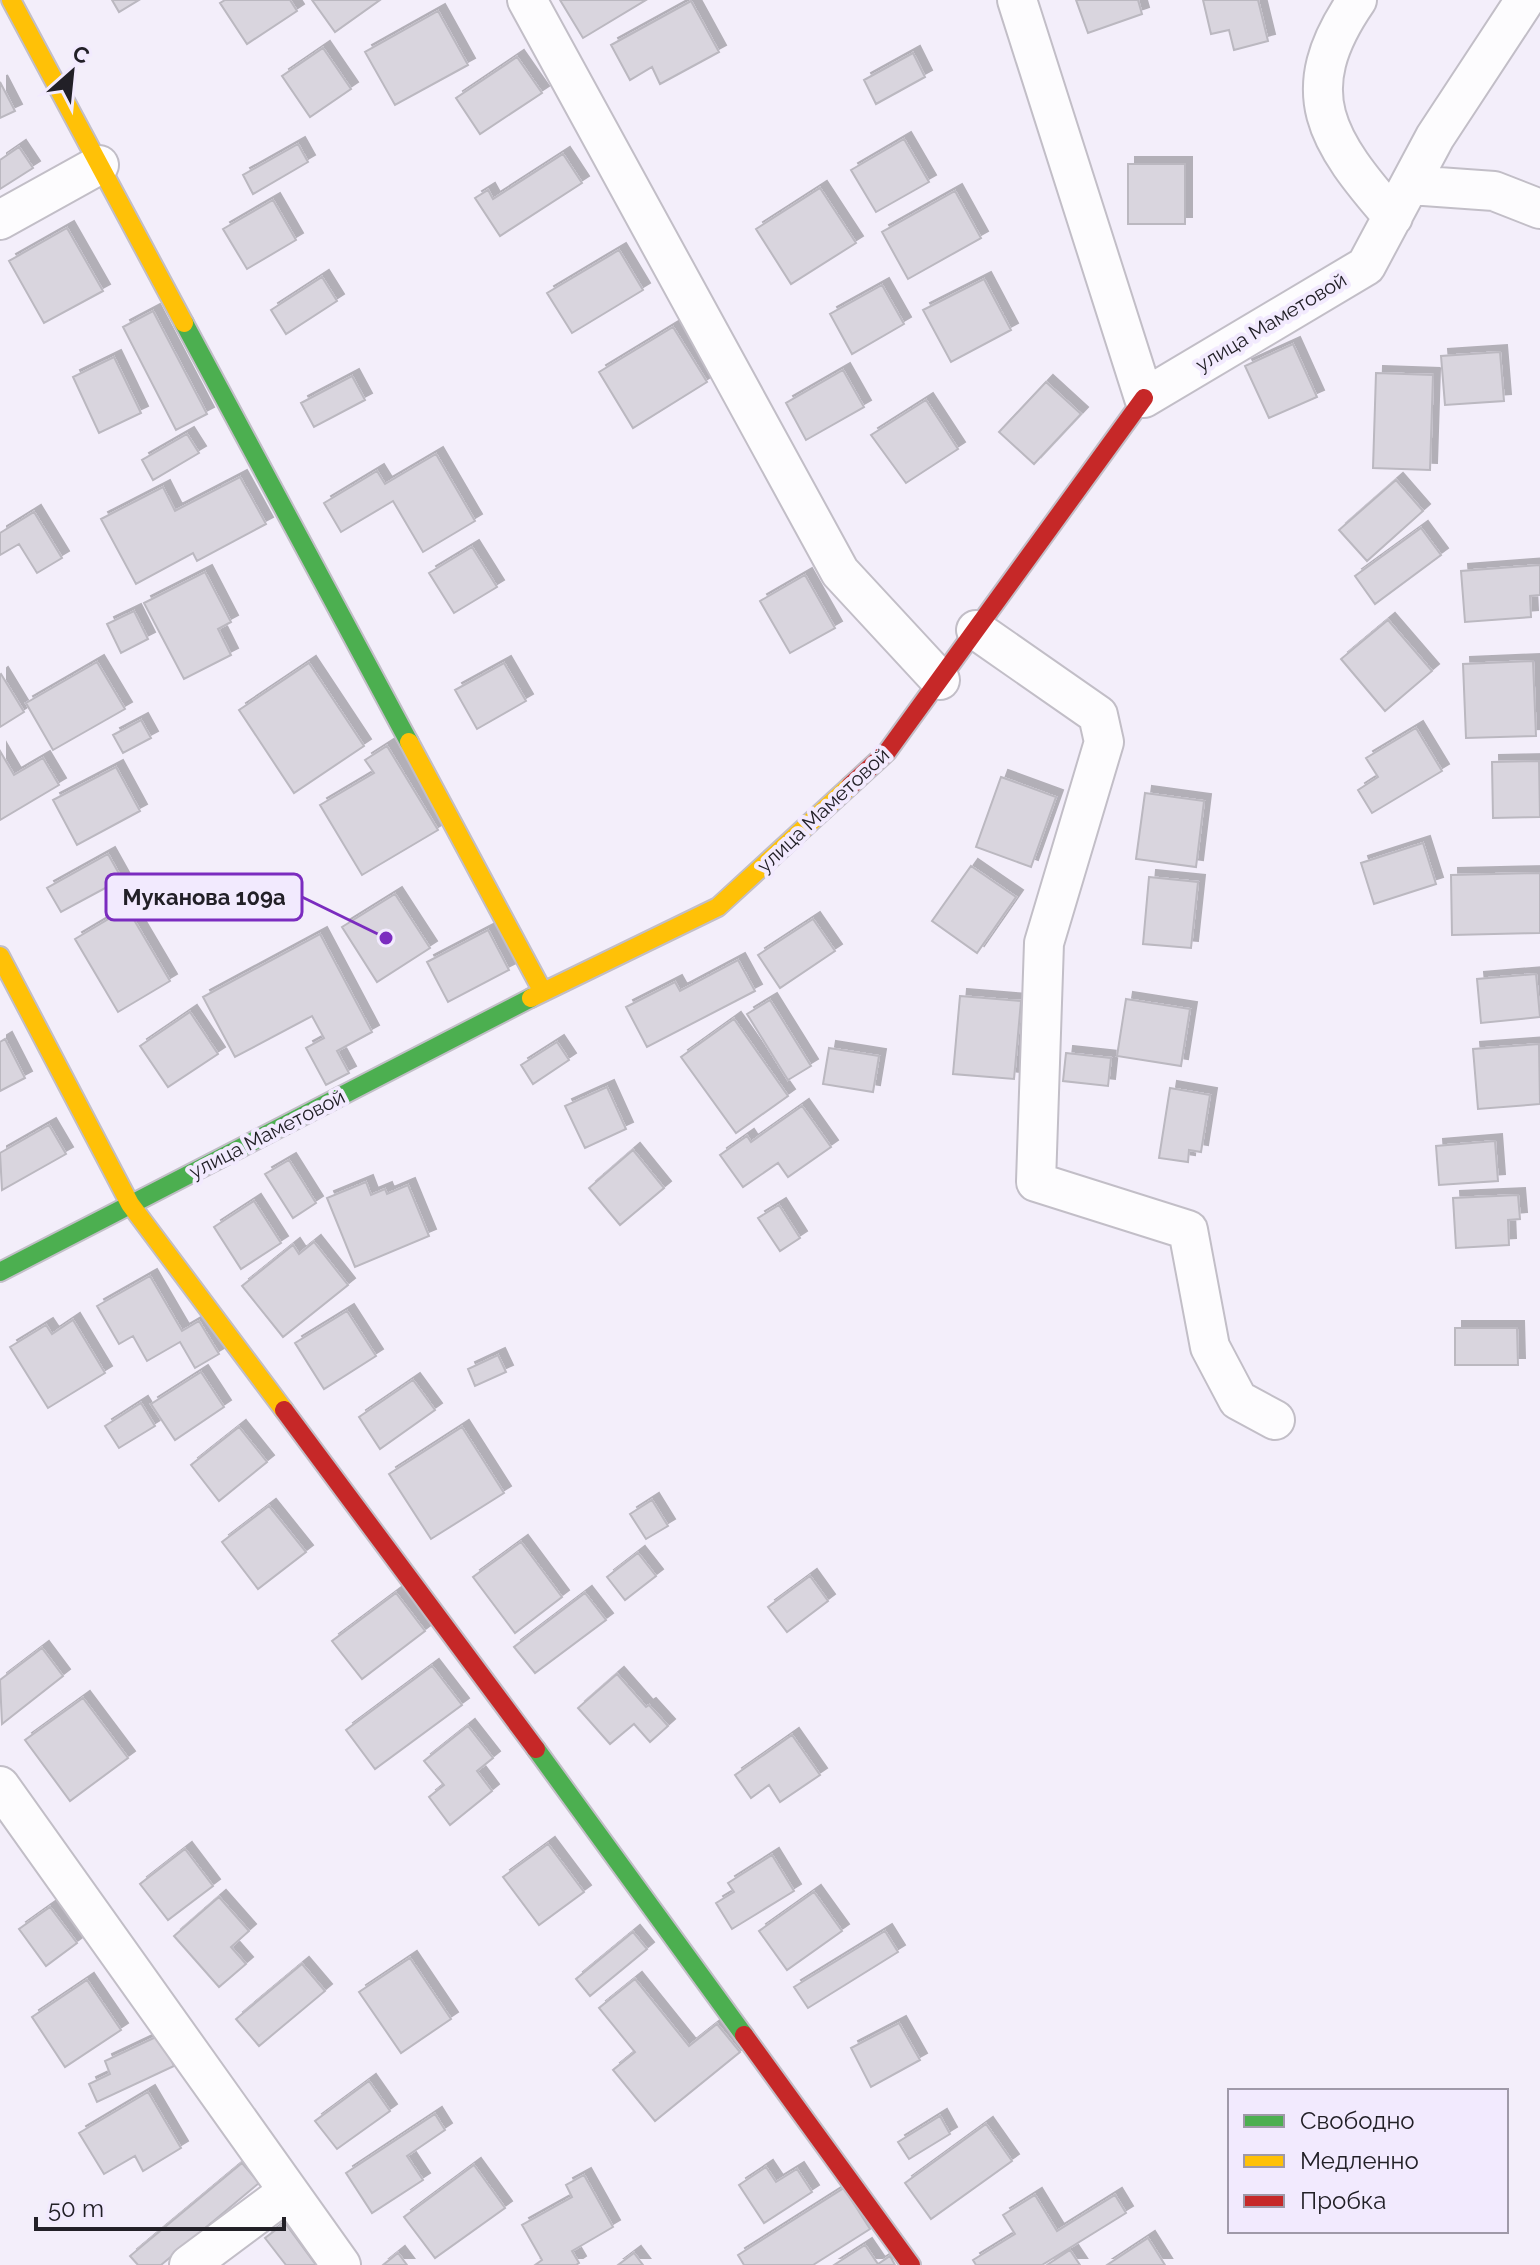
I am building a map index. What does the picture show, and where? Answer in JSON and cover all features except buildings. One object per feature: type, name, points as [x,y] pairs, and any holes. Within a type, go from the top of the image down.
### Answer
[{"type":"street","points":[[11,0],[543,992]]},
{"type":"street","points":[[527,0],[840,572],[940,680]]},
{"type":"street","points":[[1017,0],[1144,398]]},
{"type":"street","points":[[1357,0],[1339,26],[1321,81],[1329,128],[1356,174],[1401,201],[1494,191],[1540,209]]},
{"type":"street","name":"улица Маметовой","points":[[0,1272],[543,992],[718,907],[887,752],[1144,398],[1366,266],[1435,137],[1525,0]]},
{"type":"street","points":[[0,220],[99,165]]},
{"type":"street","points":[[976,630],[1098,715],[1104,742],[1044,943],[1036,1182],[1188,1230],[1210,1347],[1238,1400],[1275,1420]]},
{"type":"street","points":[[0,956],[130,1204],[515,1720],[911,2265]]},
{"type":"street","points":[[0,1786],[341,2265]]},
{"type":"street","points":[[189,2265],[287,2192]]},
{"type":"traffic: fast","points":[[184,323],[409,742]]},
{"type":"traffic: fast","points":[[0,1272],[531,998]]},
{"type":"traffic: fast","points":[[536,1749],[744,2035]]},
{"type":"traffic: slow","points":[[11,0],[184,323]]},
{"type":"traffic: slow","points":[[409,742],[543,992]]},
{"type":"traffic: slow","points":[[531,998],[718,907],[850,786]]},
{"type":"traffic: slow","points":[[0,956],[130,1204],[284,1410]]},
{"type":"traffic: jam","points":[[850,786],[887,752],[1144,398]]},
{"type":"traffic: jam","points":[[284,1410],[536,1749]]},
{"type":"traffic: jam","points":[[744,2035],[911,2265]]},
{"type":"place","name":"Муканова 109а","points":[[386,938]]}]
